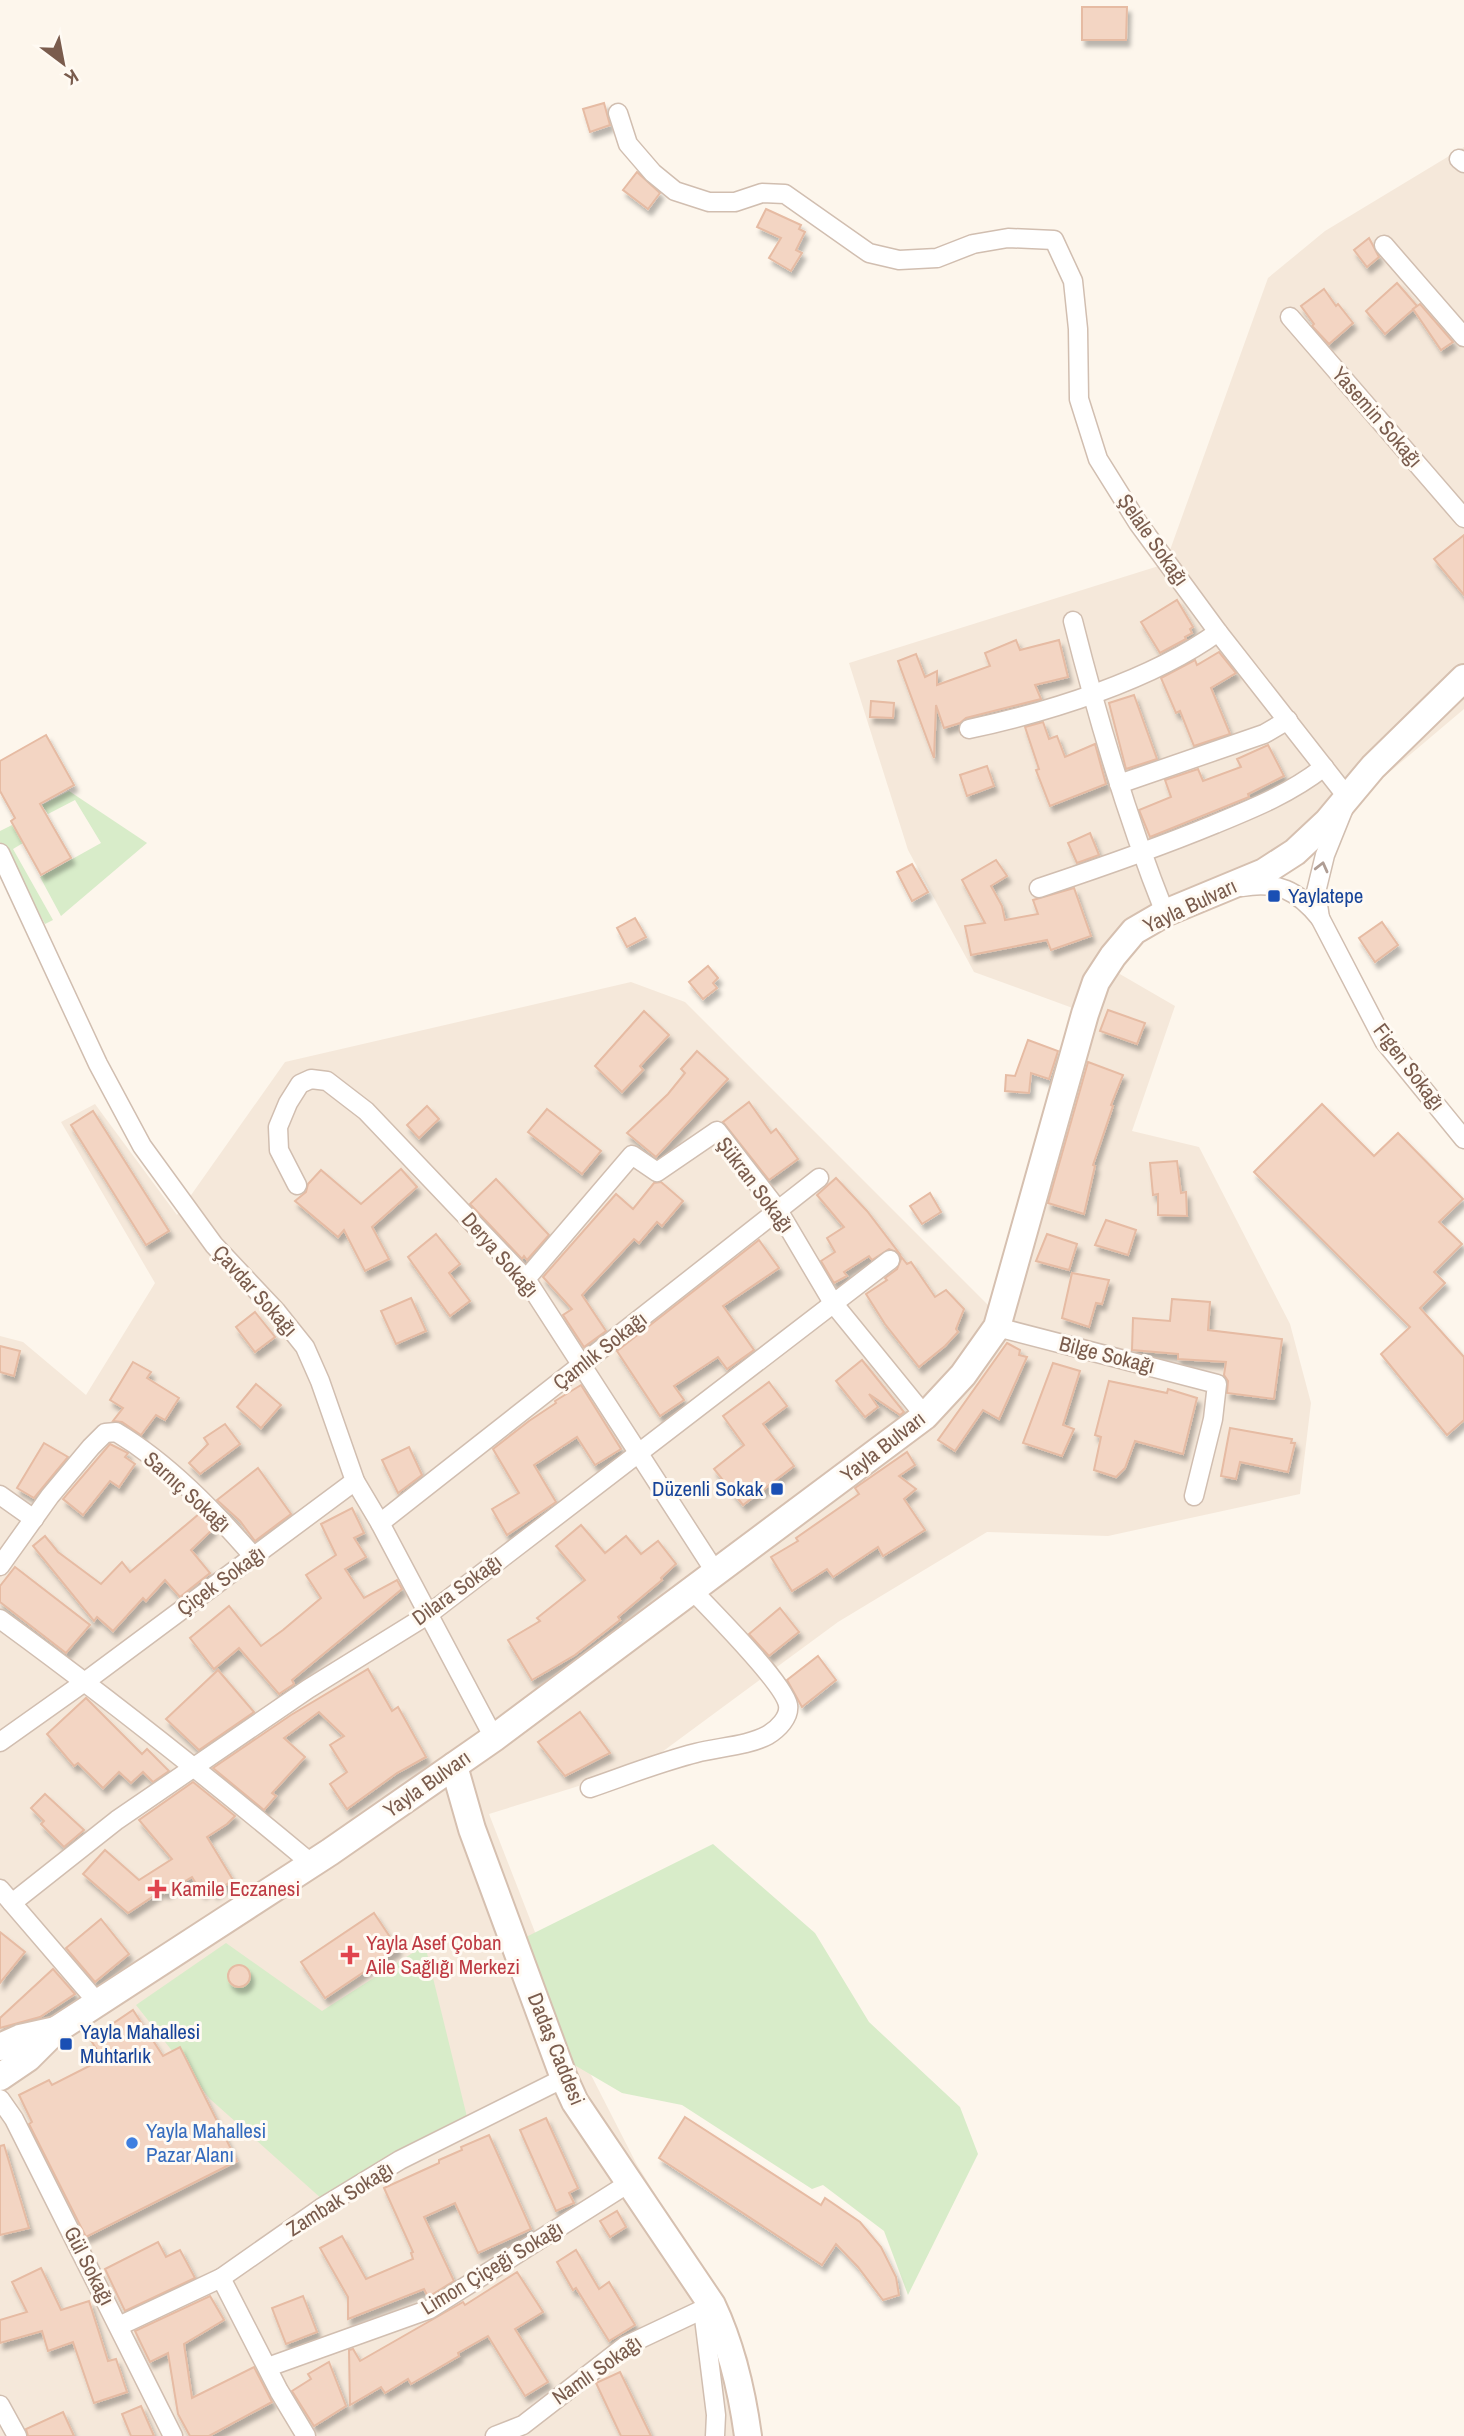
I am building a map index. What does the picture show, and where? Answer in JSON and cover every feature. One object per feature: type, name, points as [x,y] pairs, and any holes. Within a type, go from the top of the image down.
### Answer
[{"type":"main road","name":"Yayla Bulvarı","points":[[0,2077],[28,2058],[56,2030],[312,1864],[494,1738],[925,1416],[963,1376],[998,1327],[1062,1091],[1096,982],[1113,956],[1134,931],[1165,913],[1264,872],[1295,852],[1348,798],[1373,767],[1464,678]]},
{"type":"main road","name":"Dadaş Caddesi","points":[[454,1766],[472,1829],[575,2102],[708,2307]]},
{"type":"main road","name":"Yayla Bulvarı","points":[[0,2047],[20,2038],[56,2030]]},
{"type":"main road","points":[[708,2307],[722,2326],[748,2436]]},
{"type":"street","name":"Şelale Sokağı","points":[[618,113],[628,144],[653,173],[675,191],[709,202],[735,202],[762,193],[785,194],[869,253],[899,260],[937,258],[973,244],[1007,238],[1054,240],[1073,281],[1078,329],[1079,399],[1098,459],[1138,523],[1218,632],[1348,798]]},
{"type":"street","points":[[1384,245],[1464,337]]},
{"type":"street","name":"Yasemin Sokağı","points":[[1290,317],[1464,518]]},
{"type":"street","points":[[1073,621],[1091,694],[1119,785],[1141,854],[1165,913]]},
{"type":"street","points":[[969,729],[1020,718],[1091,694],[1172,661],[1218,632]]},
{"type":"street","points":[[1119,785],[1264,734],[1288,720]]},
{"type":"street","points":[[1040,888],[1141,854],[1266,803],[1305,783],[1324,767]]},
{"type":"street","points":[[1320,918],[1316,892],[1325,855],[1348,798]]},
{"type":"street","name":"Çavdar Sokağı","points":[[0,853],[98,1064],[142,1146],[214,1245],[278,1312],[305,1347],[320,1381],[355,1481],[494,1738]]},
{"type":"street","points":[[1218,891],[1257,885],[1282,888],[1305,900],[1320,918]]},
{"type":"street","name":"Figen Sokağı","points":[[1320,918],[1384,1041],[1464,1139]]},
{"type":"street","name":"Derya Sokağı","points":[[297,1185],[279,1150],[278,1127],[300,1084],[311,1079],[327,1081],[366,1111],[526,1279],[716,1573]]},
{"type":"street","name":"Şükran Sokağı","points":[[526,1279],[632,1155],[657,1172],[717,1131],[778,1210],[833,1303],[925,1416]]},
{"type":"street","name":"Çamlık Sokağı","points":[[380,1523],[819,1178]]},
{"type":"street","name":"Dilara Sokağı","points":[[6,1896],[308,1689],[429,1614],[890,1260]]},
{"type":"street","name":"Bilge Sokağı","points":[[998,1327],[1217,1384],[1213,1419],[1194,1496]]},
{"type":"street","name":"Sarnıç Sokağı","points":[[34,1519],[90,1447],[104,1433],[116,1432],[168,1471],[227,1527],[254,1557]]},
{"type":"street","name":"Çiçek Sokağı","points":[[0,1742],[355,1481]]},
{"type":"street","points":[[0,1495],[34,1519],[0,1566]]},
{"type":"street","points":[[590,1788],[694,1753],[761,1739],[772,1733],[786,1716],[788,1707],[784,1696],[750,1652],[693,1591]]},
{"type":"street","points":[[0,1619],[86,1681],[195,1766],[312,1864]]},
{"type":"street","points":[[6,1896],[98,2003]]},
{"type":"street","name":"Zambak Sokağı","points":[[119,2326],[221,2278],[321,2208],[400,2161],[564,2078]]},
{"type":"street","name":"Gül Sokağı","points":[[0,2099],[15,2119],[173,2436]]},
{"type":"street","name":"Limon Çiçeği Sokağı","points":[[268,2367],[430,2309],[629,2183]]},
{"type":"street","points":[[221,2278],[279,2391],[306,2436]]},
{"type":"street","name":"Namlı Sokağı","points":[[495,2436],[523,2425],[625,2346],[708,2307]]},
{"type":"street","name":"Dadaş Caddesi","points":[[708,2307],[716,2415],[715,2436]]},
{"type":"street","points":[[0,2405],[17,2436]]},
{"type":"shaded area","points":[[1464,147],[1464,709],[1295,852],[1155,905],[1106,966],[1175,1006],[1132,1131],[1199,1147],[1290,1324],[1311,1403],[1300,1494],[1108,1536],[987,1532],[838,1622],[643,1766],[489,1814],[589,2071],[636,2163],[729,2314],[748,2358],[762,2436],[0,2436],[0,1336],[23,1342],[86,1395],[155,1283],[61,1122],[95,1104],[177,1215],[285,1062],[631,982],[685,1002],[993,1310],[1089,1014],[974,972],[908,850],[849,663],[1165,564],[1268,278],[1325,231]]},
{"type":"green space","points":[[69,791],[147,843],[61,916],[40,877],[101,843],[75,800],[48,814],[42,805]]},
{"type":"green space","points":[[12,825],[23,843],[13,849],[53,920],[45,924],[0,842],[0,831]]},
{"type":"green space","points":[[713,1844],[815,1933],[869,2022],[960,2107],[978,2154],[908,2295],[884,2231],[823,2185],[812,2189],[682,2105],[622,2093],[571,2063],[526,1937]]},
{"type":"green space","points":[[226,1943],[322,2011],[425,1945],[467,2117],[323,2200],[210,2099],[136,2005]]},
{"type":"building","points":[[1082,7],[1127,7],[1126,40],[1082,40]]},
{"type":"building","points":[[604,103],[610,125],[590,132],[583,109]]},
{"type":"building","points":[[637,172],[660,193],[648,209],[623,190]]},
{"type":"building","points":[[766,209],[801,225],[799,229],[805,232],[796,250],[802,253],[791,271],[769,258],[781,238],[757,227]]},
{"type":"building","points":[[1369,238],[1379,257],[1367,267],[1354,250]]},
{"type":"building","points":[[1397,283],[1417,306],[1385,334],[1366,311]]},
{"type":"building","points":[[1324,289],[1353,323],[1329,344],[1312,326],[1314,324],[1301,306]]},
{"type":"building","points":[[1420,304],[1453,342],[1441,350],[1413,309]]},
{"type":"building","points":[[1464,535],[1464,595],[1434,559]]},
{"type":"building","points":[[1177,600],[1193,627],[1190,629],[1192,633],[1160,653],[1141,622]]},
{"type":"building","points":[[1016,640],[1020,650],[1059,640],[1068,677],[1035,685],[1041,699],[966,718],[944,728],[936,705],[934,758],[898,661],[916,654],[925,677],[937,671],[937,685],[990,666],[985,653]]},
{"type":"building","points":[[1219,652],[1236,673],[1211,688],[1230,734],[1194,746],[1180,711],[1176,713],[1161,678],[1195,660],[1197,665]]},
{"type":"building","points":[[1134,695],[1157,759],[1126,769],[1109,703]]},
{"type":"building","points":[[871,701],[894,703],[893,718],[870,717]]},
{"type":"building","points":[[1043,722],[1049,739],[1057,736],[1065,757],[1095,744],[1106,784],[1050,806],[1036,770],[1039,769],[1025,727]]},
{"type":"building","points":[[46,735],[74,785],[40,804],[71,858],[41,875],[11,821],[15,818],[0,791],[0,761]]},
{"type":"building","points":[[1268,745],[1284,776],[1248,794],[1249,797],[1150,837],[1139,810],[1171,797],[1165,780],[1198,769],[1203,781],[1241,767],[1237,759]]},
{"type":"building","points":[[987,766],[994,786],[967,796],[960,775]]},
{"type":"building","points":[[1090,833],[1099,855],[1077,863],[1068,843]]},
{"type":"building","points":[[996,860],[1007,876],[991,886],[1002,906],[1005,920],[1038,914],[1033,900],[1074,888],[1091,936],[1051,950],[1047,940],[971,955],[965,926],[985,923],[962,880]]},
{"type":"building","points":[[912,864],[928,892],[912,901],[897,872]]},
{"type":"building","points":[[635,918],[646,937],[627,947],[617,928]]},
{"type":"building","points":[[1382,922],[1398,945],[1375,962],[1359,938]]},
{"type":"building","points":[[708,966],[718,978],[713,983],[717,988],[703,999],[689,982]]},
{"type":"building","points":[[1108,1010],[1145,1023],[1137,1044],[1100,1031]]},
{"type":"building","points":[[644,1011],[669,1035],[640,1066],[643,1070],[622,1092],[595,1066]]},
{"type":"building","points":[[1028,1040],[1058,1051],[1049,1079],[1031,1073],[1029,1093],[1005,1091],[1006,1075],[1015,1076]]},
{"type":"building","points":[[697,1051],[728,1079],[656,1157],[627,1133],[668,1094],[685,1073],[681,1069]]},
{"type":"building","points":[[1088,1062],[1123,1075],[1093,1165],[1095,1166],[1084,1214],[1048,1203]]},
{"type":"building","points":[[749,1102],[771,1133],[776,1129],[798,1159],[769,1180],[723,1122]]},
{"type":"building","points":[[1322,1104],[1374,1156],[1398,1133],[1463,1199],[1439,1222],[1462,1244],[1434,1272],[1445,1283],[1420,1308],[1464,1357],[1464,1420],[1447,1435],[1381,1354],[1410,1327],[1254,1172]]},
{"type":"building","points":[[427,1106],[439,1119],[419,1138],[407,1125]]},
{"type":"building","points":[[547,1109],[601,1151],[582,1174],[528,1132]]},
{"type":"building","points":[[93,1111],[169,1231],[146,1245],[71,1125]]},
{"type":"building","points":[[1177,1161],[1181,1193],[1186,1192],[1187,1216],[1158,1215],[1158,1194],[1153,1195],[1150,1163]]},
{"type":"building","points":[[401,1169],[417,1187],[372,1227],[389,1259],[365,1271],[344,1230],[338,1237],[295,1201],[306,1192],[308,1184],[321,1170],[361,1204]]},
{"type":"building","points":[[836,1178],[867,1211],[899,1253],[889,1249],[872,1260],[869,1256],[844,1272],[847,1276],[834,1283],[821,1261],[835,1252],[827,1238],[844,1227],[817,1195]]},
{"type":"building","points":[[496,1179],[549,1235],[527,1260],[524,1256],[522,1259],[470,1204]]},
{"type":"building","points":[[661,1182],[683,1201],[662,1226],[657,1222],[639,1243],[634,1239],[582,1295],[606,1331],[584,1347],[563,1315],[572,1309],[543,1277],[616,1194],[633,1209],[654,1183]]},
{"type":"building","points":[[930,1193],[941,1212],[922,1224],[910,1206]]},
{"type":"building","points":[[1106,1220],[1136,1230],[1128,1255],[1095,1245]]},
{"type":"building","points":[[436,1234],[460,1264],[449,1273],[470,1301],[450,1316],[408,1257]]},
{"type":"building","points":[[1047,1234],[1077,1244],[1069,1270],[1036,1261]]},
{"type":"building","points":[[759,1240],[779,1268],[723,1306],[754,1350],[727,1369],[718,1357],[674,1386],[684,1400],[660,1416],[617,1351]]},
{"type":"building","points":[[899,1254],[907,1264],[911,1262],[935,1297],[946,1290],[964,1309],[956,1329],[958,1332],[919,1367],[885,1324],[866,1294],[887,1280],[885,1278],[897,1269],[901,1259]]},
{"type":"building","points":[[1072,1273],[1109,1280],[1102,1304],[1096,1303],[1089,1327],[1062,1318]]},
{"type":"building","points":[[411,1298],[426,1331],[396,1344],[381,1311]]},
{"type":"building","points":[[1172,1299],[1210,1302],[1208,1330],[1282,1339],[1274,1399],[1227,1393],[1228,1381],[1224,1375],[1226,1362],[1178,1359],[1178,1354],[1132,1350],[1133,1318],[1170,1321]]},
{"type":"building","points":[[255,1312],[275,1337],[255,1352],[236,1327]]},
{"type":"building","points":[[1007,1343],[1020,1350],[1019,1355],[1027,1357],[999,1419],[983,1410],[955,1451],[938,1440]]},
{"type":"building","points":[[0,1346],[20,1351],[14,1376],[0,1372]]},
{"type":"building","points":[[862,1360],[904,1412],[900,1415],[869,1394],[878,1407],[865,1417],[836,1381]]},
{"type":"building","points":[[133,1362],[151,1372],[147,1378],[179,1398],[165,1420],[156,1415],[141,1435],[122,1422],[113,1421],[123,1408],[110,1400]]},
{"type":"building","points":[[1053,1363],[1080,1371],[1063,1425],[1074,1429],[1062,1456],[1023,1443]]},
{"type":"building","points":[[1109,1381],[1167,1393],[1168,1389],[1197,1398],[1183,1454],[1135,1441],[1125,1468],[1116,1477],[1094,1470],[1101,1437],[1095,1435]]},
{"type":"building","points":[[769,1382],[787,1406],[763,1424],[794,1466],[743,1505],[714,1469],[744,1445],[723,1416]]},
{"type":"building","points":[[256,1384],[281,1405],[261,1428],[237,1407]]},
{"type":"building","points":[[581,1385],[621,1449],[595,1465],[577,1437],[534,1465],[556,1502],[507,1535],[492,1509],[519,1493],[493,1449],[556,1403],[555,1401]]},
{"type":"building","points":[[225,1424],[240,1444],[200,1474],[189,1463],[208,1444],[204,1438]]},
{"type":"building","points":[[1230,1428],[1292,1439],[1291,1443],[1295,1443],[1288,1472],[1240,1462],[1236,1479],[1221,1476]]},
{"type":"building","points":[[44,1443],[68,1457],[34,1498],[17,1488]]},
{"type":"building","points":[[110,1444],[128,1453],[125,1457],[135,1464],[119,1487],[110,1481],[83,1515],[63,1499]]},
{"type":"building","points":[[409,1447],[422,1475],[398,1493],[382,1460]]},
{"type":"building","points":[[907,1452],[915,1465],[899,1476],[916,1489],[904,1499],[925,1530],[883,1556],[878,1547],[833,1577],[827,1569],[792,1591],[771,1557],[798,1541],[796,1538],[859,1494],[855,1488]]},
{"type":"building","points":[[258,1468],[291,1514],[255,1541],[240,1521],[217,1500]]},
{"type":"building","points":[[352,1508],[364,1533],[354,1538],[366,1557],[345,1569],[364,1598],[397,1580],[402,1589],[292,1680],[294,1684],[279,1694],[239,1648],[214,1669],[190,1638],[229,1606],[261,1646],[283,1630],[321,1598],[306,1575],[336,1555],[321,1524]]},
{"type":"building","points":[[199,1514],[213,1529],[191,1550],[210,1573],[180,1597],[165,1580],[146,1601],[143,1598],[113,1631],[97,1617],[94,1621],[33,1546],[45,1536],[58,1552],[101,1584],[122,1562],[130,1572]]},
{"type":"building","points":[[581,1525],[605,1553],[626,1536],[641,1554],[658,1541],[676,1564],[662,1580],[618,1617],[620,1620],[575,1655],[532,1680],[508,1640],[540,1621],[537,1618],[585,1580],[556,1546]]},
{"type":"building","points":[[15,1567],[90,1625],[66,1653],[0,1602],[0,1586]]},
{"type":"building","points":[[780,1608],[799,1632],[769,1656],[749,1634]]},
{"type":"building","points":[[818,1656],[836,1680],[802,1707],[787,1680]]},
{"type":"building","points":[[368,1669],[392,1711],[398,1707],[426,1757],[397,1773],[347,1809],[330,1784],[347,1772],[330,1745],[344,1736],[319,1712],[284,1738],[305,1757],[272,1793],[276,1796],[264,1810],[213,1768],[291,1715]]},
{"type":"building","points":[[218,1670],[254,1712],[199,1750],[166,1719]]},
{"type":"building","points":[[86,1698],[142,1754],[147,1749],[169,1771],[153,1782],[143,1772],[131,1783],[119,1772],[103,1788],[78,1763],[74,1766],[47,1734]]},
{"type":"building","points":[[580,1712],[610,1753],[565,1776],[538,1742]]},
{"type":"building","points":[[193,1782],[235,1816],[207,1837],[233,1880],[214,1893],[210,1887],[202,1893],[192,1877],[165,1893],[163,1890],[128,1913],[83,1874],[105,1850],[139,1880],[172,1859],[139,1820]]},
{"type":"building","points":[[45,1794],[84,1830],[64,1847],[41,1824],[44,1821],[31,1808]]},
{"type":"building","name":"Yayla Asef Çoban Aile Sağlığı Merkezi","points":[[374,1913],[398,1949],[325,1998],[301,1962]]},
{"type":"building","points":[[101,1919],[129,1954],[95,1982],[66,1948]]},
{"type":"building","points":[[0,1932],[25,1952],[0,1983]]},
{"type":"building","points":[[235,1965],[243,1965],[250,1972],[250,1980],[243,1987],[235,1987],[228,1980],[228,1972]]},
{"type":"building","points":[[53,1969],[75,1994],[40,2017],[0,2028],[0,2018]]},
{"type":"building","name":"Yayla Mahallesi Pazar Alanı","points":[[133,2010],[163,2056],[180,2047],[237,2161],[86,2237],[29,2124],[32,2122],[19,2095],[49,2080],[52,2085],[103,2059],[90,2039]]},
{"type":"building","points":[[685,2117],[821,2205],[825,2198],[860,2222],[881,2247],[896,2277],[899,2295],[883,2300],[836,2244],[822,2265],[659,2158]]},
{"type":"building","points":[[546,2118],[578,2188],[569,2193],[574,2203],[556,2211],[520,2130]]},
{"type":"building","points":[[489,2135],[531,2229],[478,2253],[455,2203],[424,2217],[454,2281],[428,2297],[424,2289],[348,2319],[348,2297],[320,2248],[342,2236],[366,2279],[413,2259],[413,2252],[384,2188],[439,2163],[439,2160],[462,2150],[461,2147]]},
{"type":"building","points":[[4,2145],[29,2228],[0,2235],[0,2146]]},
{"type":"building","points":[[617,2211],[626,2227],[610,2237],[600,2221]]},
{"type":"building","points":[[158,2242],[166,2257],[180,2250],[195,2278],[125,2311],[105,2269]]},
{"type":"building","points":[[576,2250],[599,2289],[609,2282],[635,2325],[609,2341],[557,2262]]},
{"type":"building","points":[[41,2268],[61,2310],[89,2301],[108,2361],[116,2359],[127,2392],[94,2403],[73,2342],[48,2351],[42,2331],[0,2343],[0,2320],[27,2312],[12,2282]]},
{"type":"building","points":[[517,2272],[543,2312],[515,2329],[548,2382],[525,2396],[488,2336],[411,2384],[408,2379],[385,2393],[381,2387],[350,2405],[349,2350],[353,2349],[360,2361],[463,2302],[465,2305]]},
{"type":"building","points":[[210,2296],[224,2320],[184,2344],[192,2398],[254,2367],[272,2402],[209,2436],[190,2436],[178,2414],[168,2353],[150,2362],[135,2331]]},
{"type":"building","points":[[303,2296],[317,2332],[286,2344],[272,2308]]},
{"type":"building","points":[[329,2362],[346,2406],[314,2426],[292,2391],[311,2379],[308,2374]]},
{"type":"building","points":[[620,2372],[651,2436],[621,2436],[596,2383]]},
{"type":"building","points":[[141,2406],[154,2436],[131,2436],[122,2414]]},
{"type":"building","points":[[63,2412],[74,2436],[28,2436],[26,2429]]},
{"type":"place","name":"Yaylatepe","points":[[1274,896]]},
{"type":"place","name":"Düzenli Sokak","points":[[777,1489]]},
{"type":"place","name":"Kamile Eczanesi","points":[[157,1889]]},
{"type":"place","name":"Yayla Asef Çoban Aile Sağlığı Merkezi","points":[[350,1955]]},
{"type":"place","name":"Yayla Mahallesi Muhtarlık","points":[[66,2044]]},
{"type":"place","name":"Yayla Mahallesi Pazar Alanı","points":[[132,2143]]}]
